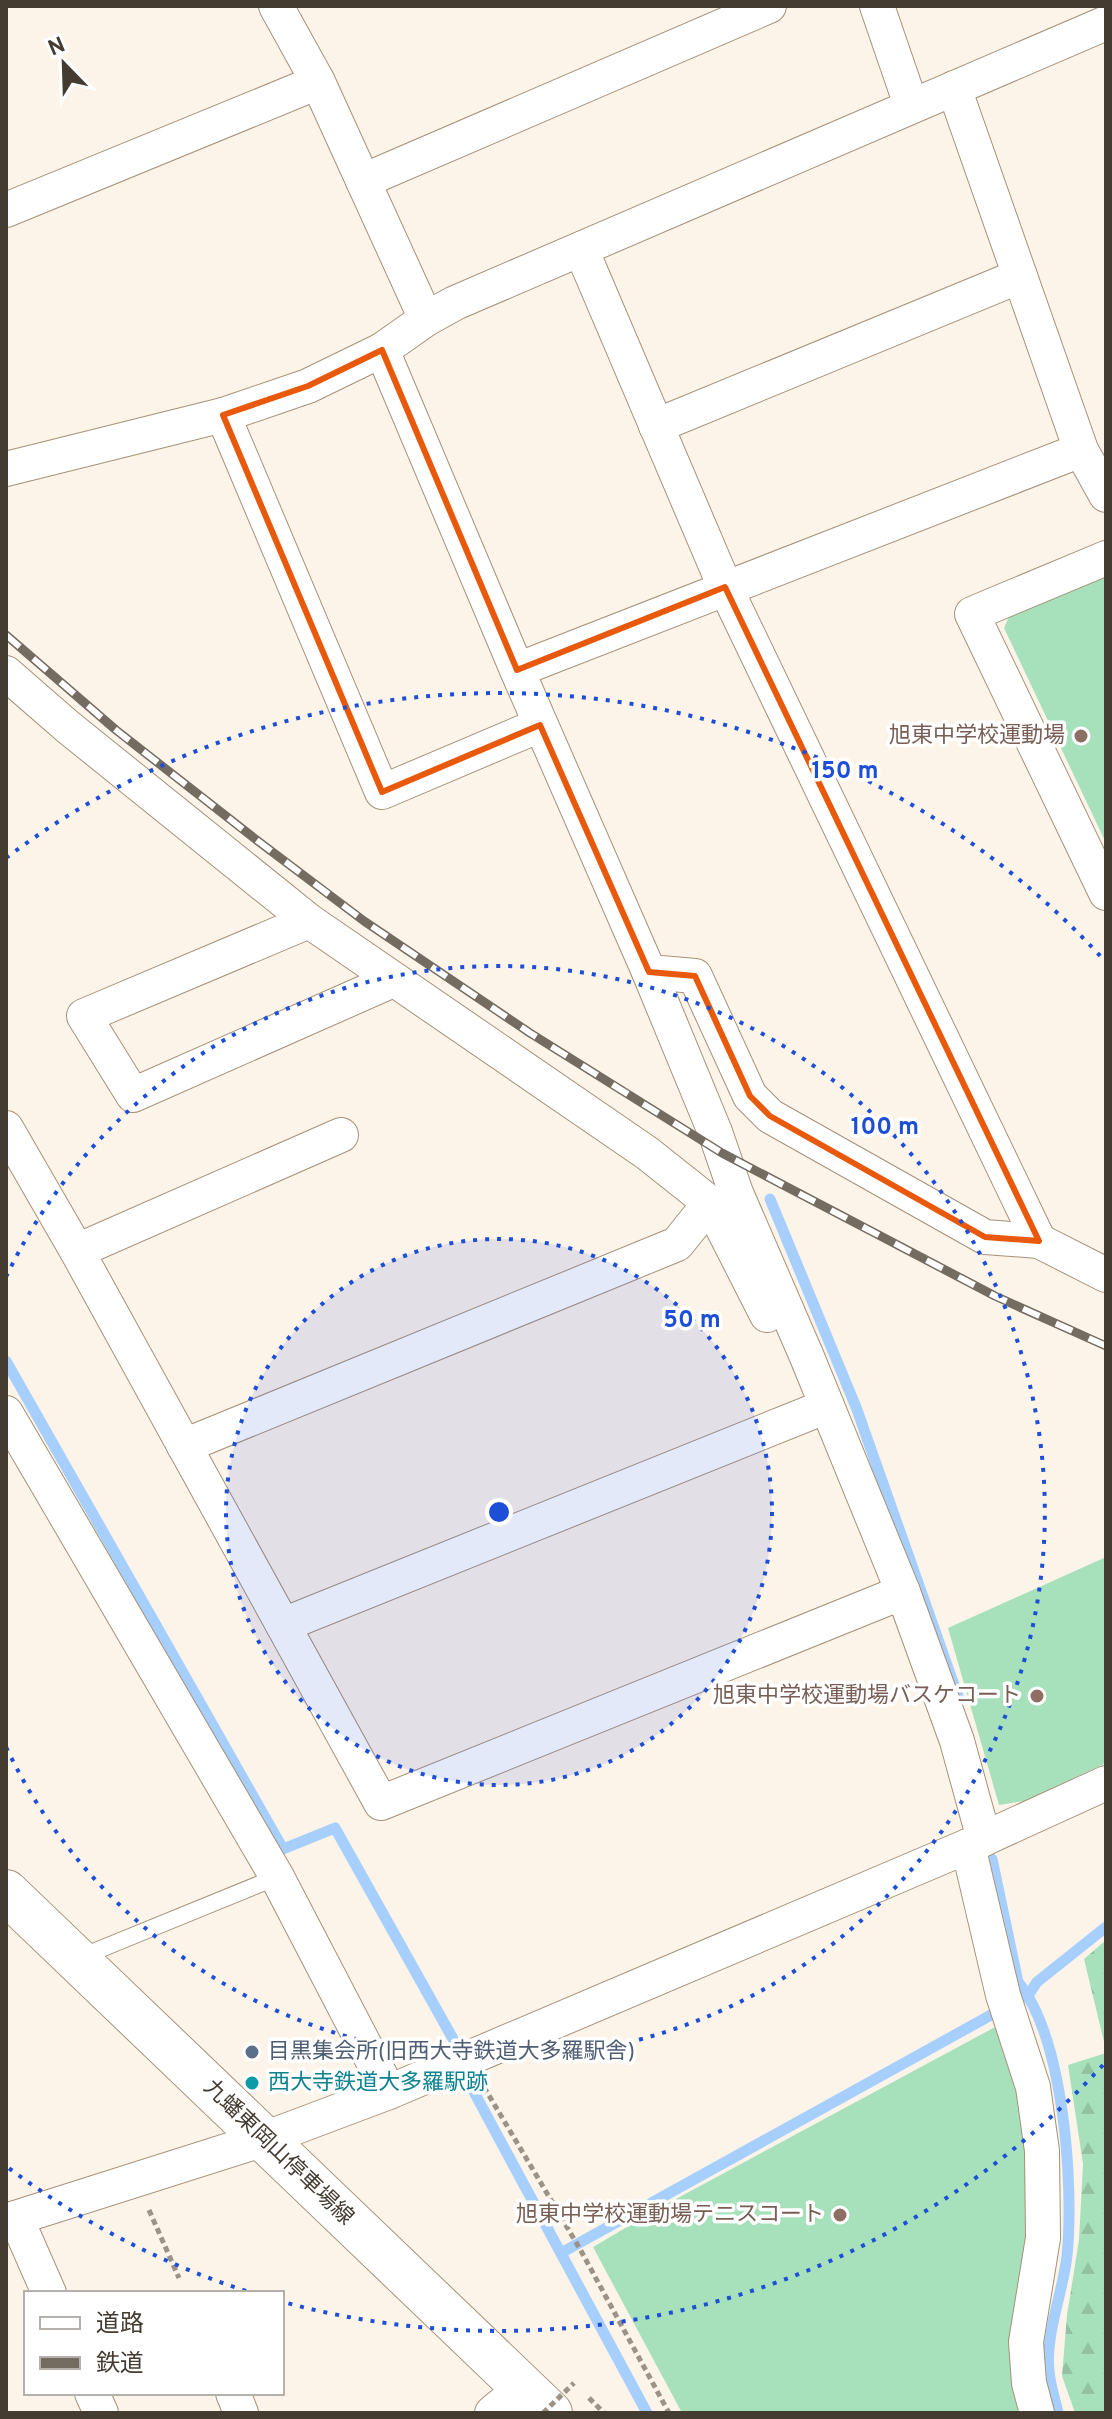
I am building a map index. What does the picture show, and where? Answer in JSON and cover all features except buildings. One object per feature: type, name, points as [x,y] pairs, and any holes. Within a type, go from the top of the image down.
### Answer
[{"type":"main road","name":"九蟠東岡山停車場線","points":[[6,1892],[537,2402]]},
{"type":"street","points":[[276,6],[318,82],[426,319]]},
{"type":"street","points":[[363,181],[769,6]]},
{"type":"street","points":[[877,6],[911,105]]},
{"type":"street","points":[[6,469],[223,415],[308,386],[382,350],[455,303],[1106,23]]},
{"type":"street","points":[[6,210],[318,82]]},
{"type":"street","points":[[954,88],[1081,450],[1106,495]]},
{"type":"street","points":[[581,249],[725,587],[1039,1241]]},
{"type":"street","points":[[656,426],[1020,276]]},
{"type":"street","points":[[382,350],[540,725],[649,972],[715,1132],[736,1193],[903,1592],[957,1741],[1007,2006],[1033,2087],[1042,2151],[1043,2238],[1026,2342],[1029,2383],[1037,2413]]},
{"type":"street","points":[[223,415],[382,792],[540,725]]},
{"type":"street","points":[[517,670],[1081,450]]},
{"type":"street","points":[[1106,558],[972,614],[1106,893]]},
{"type":"street","points":[[6,673],[68,727],[309,921],[647,1153],[710,1203],[765,1313],[807,1357]]},
{"type":"street","points":[[309,921],[84,1016],[133,1095],[393,980]]},
{"type":"street","points":[[649,972],[695,976],[750,1096],[770,1116],[985,1237],[1039,1241],[1106,1275]]},
{"type":"street","points":[[6,1128],[381,1803],[903,1592]]},
{"type":"street","points":[[77,1251],[341,1135]]},
{"type":"street","points":[[184,1446],[677,1244],[710,1203]]},
{"type":"street","points":[[283,1625],[827,1406]]},
{"type":"street","points":[[6,1413],[277,1877],[389,2092]]},
{"type":"street","points":[[48,2291],[11,2219],[264,2139],[389,2092],[976,1843],[1106,1783]]},
{"type":"lane","points":[[1054,1808],[1106,1793]]},
{"type":"lane","points":[[76,1959],[277,1877]]},
{"type":"path","points":[[468,2060],[574,2238],[669,2413]]},
{"type":"path","points":[[136,2179],[179,2278]]},
{"type":"highlighted area","points":[[382,350],[517,670],[725,587],[1039,1241],[985,1237],[770,1116],[750,1096],[695,976],[649,972],[540,725],[382,792],[223,415],[308,386]]},
{"type":"green space","name":"旭東中学校運動場","points":[[1106,572],[1106,843],[1004,628],[1012,610]]},
{"type":"green space","name":"旭東中学校運動場バスケコート","points":[[1106,1557],[1106,1763],[1024,1801],[999,1805],[948,1628]]},
{"type":"green space","points":[[1106,1940],[1106,2050],[1084,1959]]},
{"type":"green space","name":"旭東中学校運動場テニスコート","points":[[997,2026],[1012,2065],[1032,2176],[1020,2413],[682,2413],[593,2247],[661,2207]]},
{"type":"green space","points":[[1106,2053],[1106,2413],[1075,2413],[1062,2376],[1067,2315],[1079,2240],[1083,2164],[1068,2065]]},
{"type":"waterway","points":[[770,1199],[856,1407],[959,1699]]},
{"type":"waterway","points":[[6,1361],[283,1849],[335,1828],[457,2046],[456,2050]]},
{"type":"waterway","points":[[992,1859],[1018,1982],[1034,2007],[1056,2074],[1067,2152],[1067,2256],[1048,2357],[1050,2382],[1058,2413]]},
{"type":"waterway","points":[[561,2253],[1029,1994],[1037,1982],[1106,1927]]},
{"type":"waterway","points":[[474,2092],[647,2413]]},
{"type":"railway","points":[[6,635],[116,730],[254,838],[364,921],[530,1033],[722,1153],[995,1296],[1106,1346]]},
{"type":"place","name":"旭東中学校運動場","points":[[1081,736]]},
{"type":"place","name":"旭東中学校運動場バスケコート","points":[[1037,1696]]},
{"type":"place","name":"目黒集会所(旧西大寺鉄道大多羅駅舎)","points":[[252,2052]]},
{"type":"place","name":"西大寺鉄道大多羅駅跡","points":[[252,2083]]},
{"type":"place","name":"旭東中学校運動場テニスコート","points":[[840,2215]]}]
